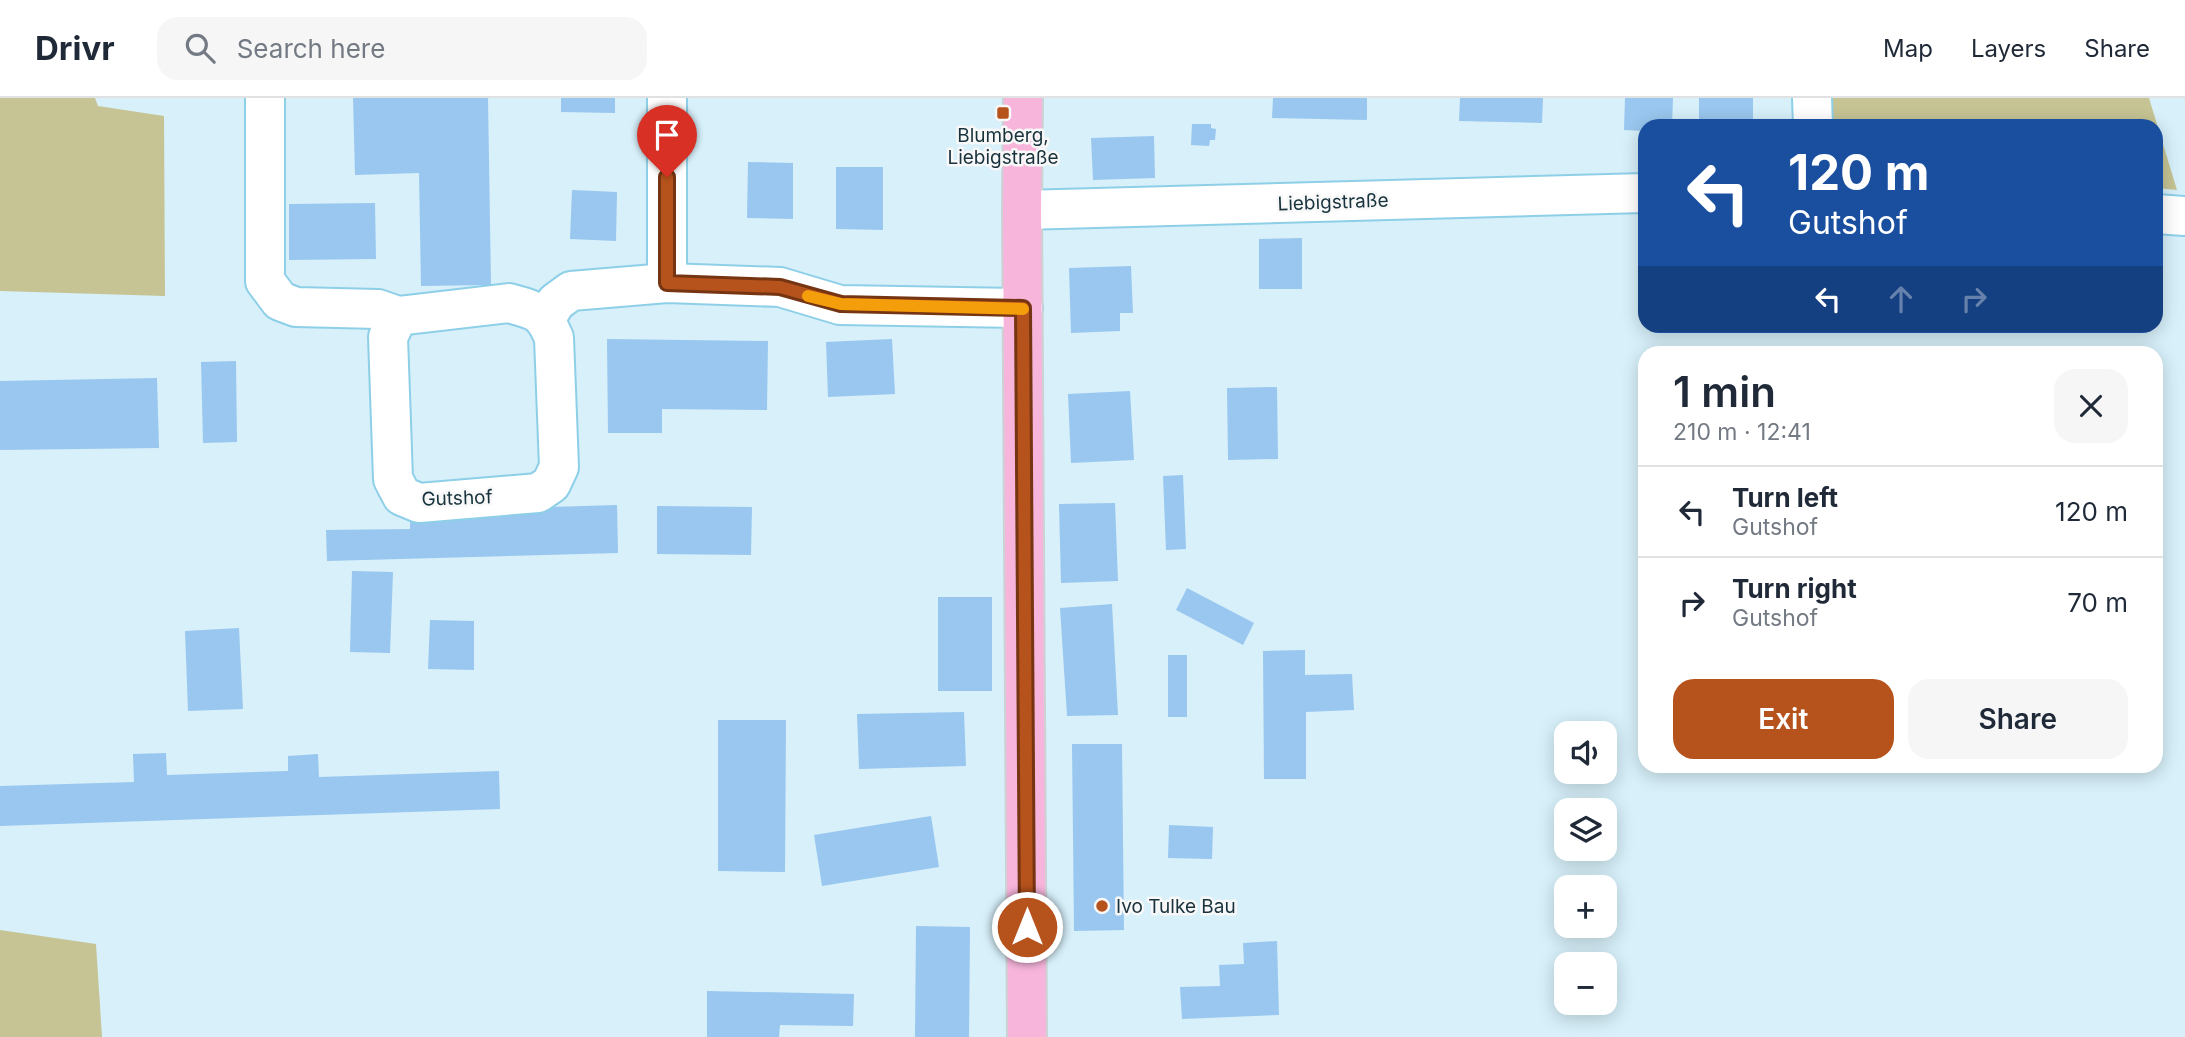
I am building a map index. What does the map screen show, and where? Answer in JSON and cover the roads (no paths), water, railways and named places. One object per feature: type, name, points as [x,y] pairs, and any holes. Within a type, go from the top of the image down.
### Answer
[{"type":"main road","points":[[1023,98],[1027,1037]]},
{"type":"street","points":[[265,98],[265,281],[280,301],[296,307],[378,309],[398,316],[509,303],[530,309],[546,318],[556,302],[571,291],[667,283],[780,287],[841,304],[1023,308]]},
{"type":"street","points":[[667,98],[667,283]]},
{"type":"street","points":[[1812,98],[1813,119]]},
{"type":"street","name":"Liebigstraße","points":[[1022,210],[1638,193]]},
{"type":"street","points":[[2163,214],[2185,216]]},
{"type":"street","name":"Gutshof","points":[[398,316],[387,337],[393,479],[402,496],[419,503],[538,493],[551,484],[559,467],[554,338],[546,318]]},
{"type":"place","name":"Blumberg, Liebigstraße","points":[[1003,113]]},
{"type":"place","name":"Ivo Tulke Bau","points":[[1102,906]]}]
